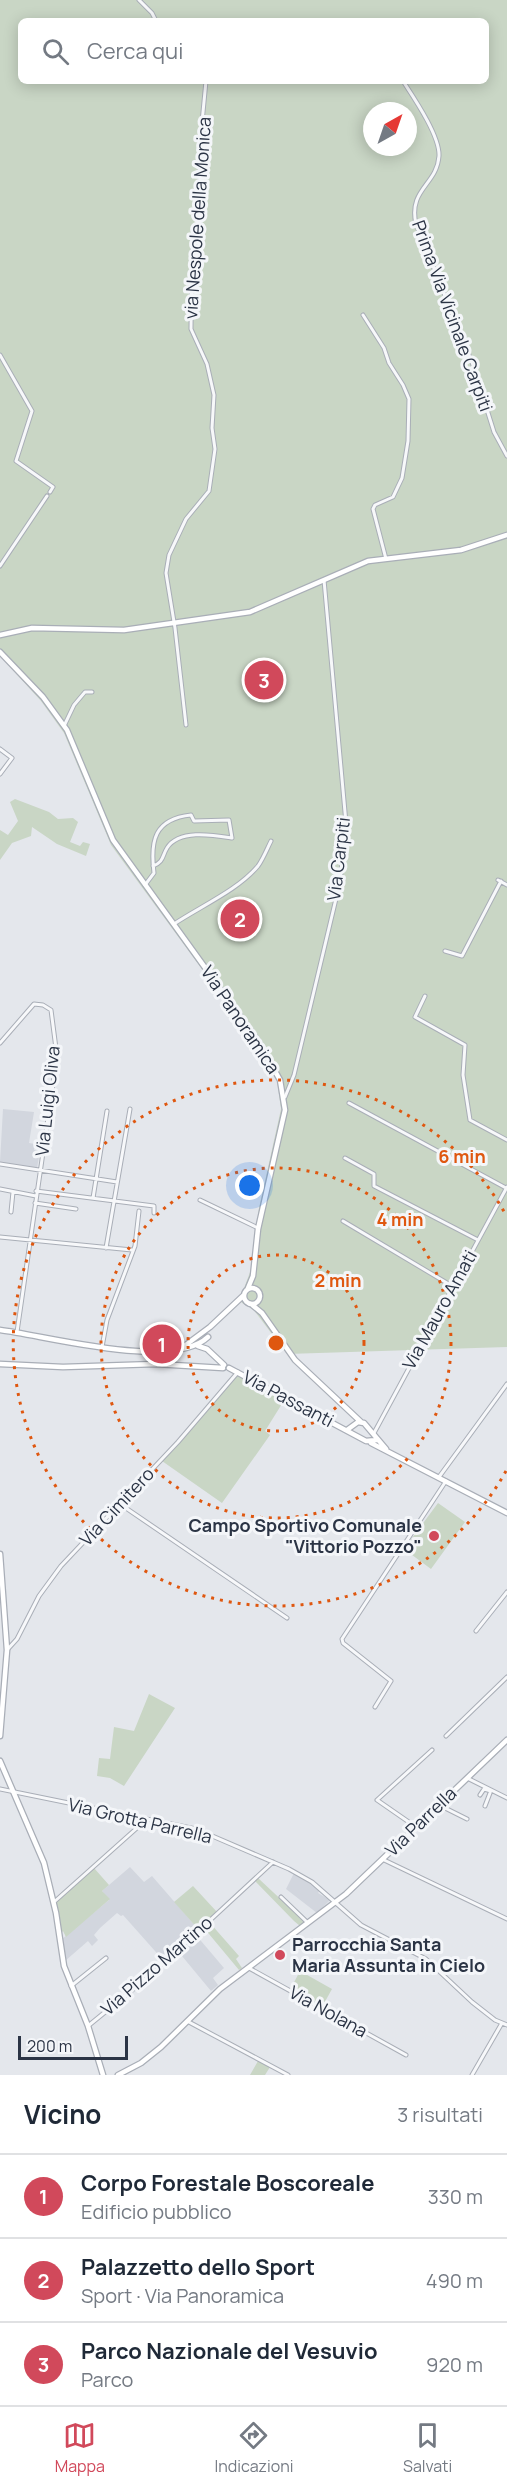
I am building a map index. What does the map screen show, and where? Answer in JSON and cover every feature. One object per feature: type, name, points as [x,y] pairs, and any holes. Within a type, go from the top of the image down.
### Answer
[{"type":"street","points":[[139,0],[153,13],[155,18]]},
{"type":"street","name":"via Nespole della Monica","points":[[186,725],[167,565],[186,519],[209,491],[215,449],[212,428],[215,399],[207,364],[191,329],[192,253],[201,220],[200,143],[206,84]]},
{"type":"street","name":"Prima Via Vicinale Carpiti","points":[[405,84],[439,151],[434,172],[415,200],[416,224],[473,365],[494,432],[507,456]]},
{"type":"street","points":[[363,315],[384,348],[389,363],[404,385],[409,399],[408,441],[402,478],[393,497],[375,505],[373,509],[386,559]]},
{"type":"street","points":[[0,355],[32,411],[16,460],[53,487],[0,566]]},
{"type":"street","points":[[0,641],[9,635],[32,628],[124,630],[261,609],[357,565],[461,550],[507,535]]},
{"type":"street","name":"Via Carpiti","points":[[285,1097],[294,1075],[340,882],[346,823],[324,580]]},
{"type":"street","points":[[0,635],[9,635]]},
{"type":"street","name":"Via Panoramica","points":[[0,647],[2,654],[43,698],[64,726],[113,840],[258,1041],[274,1067],[285,1097],[282,1126],[258,1229],[254,1276],[262,1313]]},
{"type":"street","points":[[64,726],[76,702],[85,692],[92,692]]},
{"type":"street","points":[[0,749],[12,758],[0,774]]},
{"type":"street","points":[[145,885],[154,873],[153,866],[151,849],[153,840],[173,817],[191,815],[194,821],[229,820],[232,838],[189,836],[173,841],[162,860],[153,866]]},
{"type":"street","points":[[174,924],[205,903],[235,887],[259,864],[271,841]]},
{"type":"street","points":[[446,951],[462,956],[499,881],[507,885]]},
{"type":"street","points":[[425,996],[415,1017],[465,1045],[463,1075],[470,1120],[507,1140]]},
{"type":"street","name":"Via Luigi Oliva","points":[[0,1043],[34,1004],[51,1011],[57,1056],[17,1332]]},
{"type":"street","points":[[349,1103],[507,1188]]},
{"type":"street","points":[[106,1248],[130,1108]]},
{"type":"street","points":[[93,1198],[107,1111]]},
{"type":"street","points":[[345,1158],[374,1174],[374,1186],[478,1240]]},
{"type":"street","points":[[0,1169],[0,1164],[117,1182]]},
{"type":"street","name":"Via Mauro Amati","points":[[374,1433],[507,1188]]},
{"type":"street","points":[[0,1189],[154,1206],[154,1213]]},
{"type":"street","points":[[11,1212],[13,1192]]},
{"type":"street","points":[[200,1200],[258,1229]]},
{"type":"street","points":[[35,1203],[76,1209]]},
{"type":"street","points":[[102,1347],[107,1320],[135,1246],[139,1211]]},
{"type":"street","points":[[343,1221],[453,1286]]},
{"type":"street","points":[[0,1237],[132,1250]]},
{"type":"street","name":"Via Panoramica","points":[[181,1348],[198,1337],[235,1305],[244,1295],[254,1276]]},
{"type":"street","points":[[248,1288],[258,1290]]},
{"type":"street","name":"Via Panoramica","points":[[244,1295],[250,1304],[262,1313],[295,1360],[351,1415],[357,1424]]},
{"type":"street","points":[[235,1305],[250,1304],[260,1298]]},
{"type":"street","points":[[207,1349],[210,1327]]},
{"type":"street","points":[[0,1330],[139,1353],[198,1346],[208,1337]]},
{"type":"street","points":[[198,1337],[198,1346]]},
{"type":"street","name":"Via Passanti","points":[[198,1346],[207,1349],[225,1367],[507,1513]]},
{"type":"street","points":[[0,1364],[63,1367],[156,1364],[225,1367]]},
{"type":"street","name":"Via Cimitero","points":[[7,1650],[17,1639],[46,1586],[178,1442],[238,1372]]},
{"type":"street","points":[[439,1477],[507,1384]]},
{"type":"street","name":"Via Passanti","points":[[357,1424],[374,1433],[377,1440],[388,1450]]},
{"type":"street","name":"Via Passanti","points":[[347,1430],[357,1424]]},
{"type":"street","name":"Via Passanti","points":[[357,1424],[360,1437]]},
{"type":"street","points":[[366,1441],[377,1440]]},
{"type":"street","points":[[375,1707],[392,1681],[343,1643],[342,1639],[446,1481]]},
{"type":"street","points":[[120,1504],[287,1618]]},
{"type":"street","points":[[0,1554],[7,1650],[0,1736]]},
{"type":"street","points":[[476,1631],[507,1592]]},
{"type":"street","points":[[446,1736],[507,1677]]},
{"type":"street","name":"Via Parrella","points":[[336,1903],[506,1743]]},
{"type":"street","points":[[416,1827],[377,1800],[432,1750]]},
{"type":"street","name":"Via Pizzo Martino","points":[[0,1761],[44,1863],[54,1902],[64,1966],[88,2026],[103,2075]]},
{"type":"street","points":[[467,1778],[507,1798]]},
{"type":"street","name":"Via Grotta Parrella","points":[[0,1789],[207,1833],[273,1862],[312,1882],[367,1929],[426,1959],[472,2001],[507,2025]]},
{"type":"street","points":[[480,1795],[484,1789],[490,1792],[485,1806]]},
{"type":"street","points":[[439,1805],[467,1819]]},
{"type":"street","points":[[54,1902],[147,1819]]},
{"type":"street","points":[[382,1860],[507,1919]]},
{"type":"street","name":"Via Pizzo Martino","points":[[88,2026],[273,1862]]},
{"type":"street","points":[[281,1897],[309,1923]]},
{"type":"street","points":[[118,2075],[148,2058],[220,1989],[336,1903]]},
{"type":"street","points":[[71,1986],[106,1958]]},
{"type":"street","name":"Via Nolana","points":[[249,1968],[406,2055]]},
{"type":"street","points":[[187,2021],[288,2075]]},
{"type":"street","points":[[472,2075],[502,2023]]},
{"type":"shaded area","points":[[3,1109],[34,1112],[29,1143],[35,1144],[34,1150],[40,1151],[37,1168],[0,1162]]},
{"type":"shaded area","points":[[130,1867],[144,1882],[152,1876],[198,1929],[163,1960],[123,1915],[117,1913],[94,1935],[98,1940],[92,1946],[88,1941],[65,1961],[61,1940],[109,1900],[102,1891]]},
{"type":"shaded area","points":[[294,1873],[311,1883],[320,1890],[318,1893],[330,1900],[317,1913],[286,1889]]},
{"type":"shaded area","points":[[196,1935],[224,1968],[213,1978],[218,1985],[211,1991],[177,1950]]},
{"type":"green space","points":[[0,0],[507,0],[507,1347],[287,1354],[253,1309],[242,1303],[240,1299],[252,1267],[259,1208],[281,1109],[277,1080],[272,1066],[111,845],[64,733],[41,701],[0,656]]},
{"type":"green space","points":[[15,799],[49,812],[58,819],[73,818],[78,822],[70,842],[80,846],[83,842],[90,844],[86,856],[57,844],[32,827],[31,836],[12,843],[0,860],[0,830],[8,835],[18,821],[10,802]]},
{"type":"green space","points":[[237,1374],[285,1399],[265,1431],[270,1435],[222,1503],[162,1461]]},
{"type":"green space","name":"Campo Sportivo Comunale \"Vittorio Pozzo\"","points":[[438,1503],[465,1522],[431,1569],[404,1549]]},
{"type":"green space","points":[[149,1694],[175,1708],[124,1786],[110,1778],[97,1776],[99,1758],[110,1759],[114,1727],[134,1731]]},
{"type":"green space","points":[[94,1868],[109,1885],[102,1891],[110,1899],[66,1937],[63,1931],[61,1933],[56,1902]]},
{"type":"green space","points":[[258,1878],[305,1922],[300,1926],[294,1921],[255,1881]]},
{"type":"green space","points":[[193,1886],[217,1912],[198,1929],[174,1902]]},
{"type":"green space","points":[[210,1923],[239,1956],[236,1959],[242,1968],[239,1970],[204,1928]]},
{"type":"green space","points":[[300,1971],[332,1989],[322,2007],[290,1990]]},
{"type":"green space","points":[[258,2061],[270,2067],[265,2075],[250,2075]]},
{"type":"place","name":"Parco Nazionale del Vesuvio","points":[[264,680]]},
{"type":"place","name":"Palazzetto dello Sport","points":[[240,919]]},
{"type":"place","name":"Corpo Forestale Boscoreale","points":[[162,1344]]},
{"type":"place","name":"Campo Sportivo Comunale \"Vittorio Pozzo\"","points":[[434,1536]]},
{"type":"place","name":"Parrocchia Santa Maria Assunta in Cielo","points":[[280,1955]]}]
